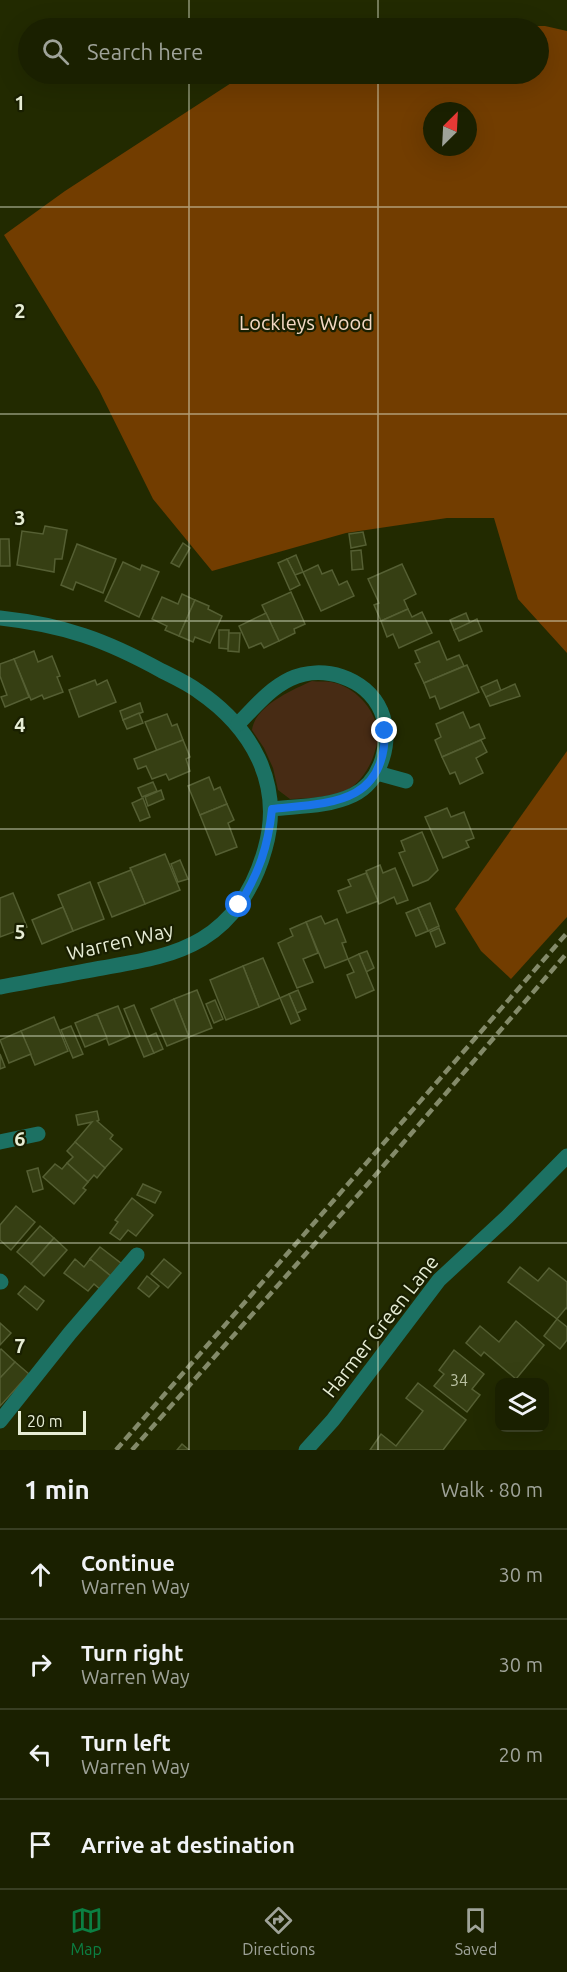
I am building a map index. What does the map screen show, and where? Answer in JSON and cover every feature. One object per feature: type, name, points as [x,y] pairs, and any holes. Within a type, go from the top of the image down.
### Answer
[{"type":"street","name":"Warren Way","points":[[0,618],[68,629],[105,642],[196,689],[238,724],[252,745],[268,785],[272,809],[269,836],[261,865],[251,886],[223,924],[202,939],[180,950],[152,959],[0,987]]},
{"type":"street","points":[[238,724],[269,693],[291,679],[311,673],[334,674],[354,681],[370,696],[381,711],[385,731],[384,752],[377,773],[367,786],[353,795],[327,803],[272,809]]},
{"type":"street","points":[[377,773],[406,780]]},
{"type":"street","points":[[0,1142],[38,1134]]},
{"type":"street","name":"Harmer Green Lane","points":[[306,1450],[333,1420],[439,1280],[567,1156]]},
{"type":"street","points":[[0,1421],[70,1332],[137,1255]]},
{"type":"shaded area","points":[[312,681],[340,684],[362,700],[373,715],[378,733],[377,743],[367,769],[349,789],[325,796],[290,799],[278,790],[273,768],[252,730],[260,713],[267,706]]},
{"type":"green space","name":"Lockleys Wood","points":[[549,27],[567,31],[567,653],[518,599],[494,518],[447,518],[346,533],[212,571],[153,499],[99,390],[4,235],[65,191],[230,84],[549,84]]},
{"type":"green space","points":[[567,751],[567,917],[511,979],[481,951],[455,909]]},
{"type":"building","points":[[45,526],[67,530],[62,559],[55,559],[54,572],[17,565],[22,531],[43,534]]},
{"type":"building","points":[[363,532],[366,545],[351,548],[349,534]]},
{"type":"building","points":[[0,539],[9,539],[10,566],[0,566]]},
{"type":"building","points":[[183,543],[190,548],[179,567],[171,563]]},
{"type":"building","points":[[77,544],[116,559],[103,593],[76,582],[73,590],[61,585]]},
{"type":"building","points":[[361,550],[363,569],[352,570],[351,551]]},
{"type":"building","points":[[296,555],[303,572],[295,575],[287,559]]},
{"type":"building","points":[[287,559],[300,585],[290,590],[278,563]]},
{"type":"building","points":[[123,562],[140,570],[142,565],[159,572],[139,617],[105,601]]},
{"type":"building","points":[[402,564],[416,594],[404,600],[408,609],[381,621],[374,605],[379,603],[368,579]]},
{"type":"building","points":[[318,565],[322,574],[332,570],[339,585],[347,581],[354,596],[321,611],[303,572]]},
{"type":"building","points":[[291,592],[305,624],[294,629],[295,633],[279,641],[262,605]]},
{"type":"building","points":[[182,594],[195,600],[179,636],[165,630],[167,626],[152,619],[162,597],[178,604]]},
{"type":"building","points":[[195,600],[209,606],[208,609],[222,616],[210,643],[195,637],[193,642],[179,636]]},
{"type":"building","points":[[408,609],[412,617],[422,612],[432,633],[399,648],[393,634],[387,637],[381,621]]},
{"type":"building","points":[[266,613],[279,641],[264,648],[261,643],[249,648],[239,626]]},
{"type":"building","points":[[466,613],[470,623],[454,630],[450,620]]},
{"type":"building","points":[[477,619],[482,631],[459,641],[454,630]]},
{"type":"building","points":[[219,630],[229,630],[228,649],[219,648]]},
{"type":"building","points":[[229,633],[240,633],[239,652],[228,651]]},
{"type":"building","points":[[439,641],[447,660],[459,655],[464,666],[424,683],[415,664],[420,662],[415,651]]},
{"type":"building","points":[[34,651],[38,662],[52,656],[60,676],[57,677],[63,692],[44,699],[42,695],[31,700],[14,659]]},
{"type":"building","points":[[14,659],[29,697],[5,707],[1,697],[7,695],[0,676],[0,664]]},
{"type":"building","points":[[467,665],[479,692],[440,709],[435,696],[430,698],[424,683]]},
{"type":"building","points":[[95,680],[97,685],[107,680],[116,702],[79,717],[69,690]]},
{"type":"building","points":[[497,680],[501,691],[486,697],[481,687]]},
{"type":"building","points":[[515,684],[520,696],[490,706],[486,697]]},
{"type":"building","points":[[140,703],[143,712],[123,720],[120,711]]},
{"type":"building","points":[[463,712],[470,728],[479,724],[485,738],[442,757],[435,740],[441,737],[436,724]]},
{"type":"building","points":[[139,713],[143,723],[127,729],[123,720]]},
{"type":"building","points":[[167,714],[172,726],[177,724],[183,740],[157,751],[145,722]]},
{"type":"building","points":[[183,740],[190,757],[186,759],[190,771],[169,780],[166,774],[152,779],[146,766],[138,769],[134,759]]},
{"type":"building","points":[[481,740],[487,752],[476,758],[483,773],[460,784],[455,772],[450,774],[442,757]]},
{"type":"building","points":[[209,777],[214,790],[220,787],[227,804],[200,815],[188,786]]},
{"type":"building","points":[[153,782],[157,791],[142,797],[138,788]]},
{"type":"building","points":[[161,790],[164,799],[148,806],[145,797]]},
{"type":"building","points":[[143,798],[150,817],[140,821],[132,803]]},
{"type":"building","points":[[227,804],[234,820],[228,823],[237,847],[216,855],[200,815]]},
{"type":"building","points":[[447,808],[451,817],[464,812],[474,838],[466,841],[469,847],[443,858],[425,817]]},
{"type":"building","points":[[422,832],[438,870],[428,880],[413,886],[399,853],[405,851],[401,841]]},
{"type":"building","points":[[165,854],[180,890],[145,904],[130,868]]},
{"type":"building","points":[[180,860],[188,879],[178,882],[171,864]]},
{"type":"building","points":[[380,865],[383,873],[395,868],[408,900],[397,904],[394,897],[379,904],[366,871]]},
{"type":"building","points":[[131,870],[145,904],[112,917],[98,883]]},
{"type":"building","points":[[366,873],[378,901],[347,913],[338,891],[351,886],[348,880]]},
{"type":"building","points":[[90,882],[104,919],[73,931],[58,895]]},
{"type":"building","points":[[13,893],[27,927],[0,937],[0,898]]},
{"type":"building","points":[[430,903],[439,926],[428,931],[418,908]]},
{"type":"building","points":[[63,907],[73,931],[42,944],[32,920]]},
{"type":"building","points":[[418,908],[428,931],[416,936],[406,913]]},
{"type":"building","points":[[321,916],[325,924],[337,919],[346,942],[342,943],[348,959],[325,968],[306,922]]},
{"type":"building","points":[[306,922],[318,953],[303,959],[313,982],[297,988],[278,943],[293,936],[290,929]]},
{"type":"building","points":[[439,928],[445,943],[436,947],[430,932]]},
{"type":"building","points":[[367,951],[374,968],[366,972],[359,954]]},
{"type":"building","points":[[359,954],[374,990],[356,998],[347,975],[354,972],[348,959]]},
{"type":"building","points":[[263,958],[280,998],[259,1007],[243,966]]},
{"type":"building","points":[[243,966],[259,1007],[226,1020],[210,980]]},
{"type":"building","points":[[197,990],[212,1028],[189,1037],[174,999]]},
{"type":"building","points":[[298,990],[306,1009],[297,1013],[289,994]]},
{"type":"building","points":[[289,994],[300,1020],[291,1024],[280,998]]},
{"type":"building","points":[[174,999],[189,1037],[167,1046],[151,1009]]},
{"type":"building","points":[[215,1000],[223,1019],[214,1023],[206,1004]]},
{"type":"building","points":[[134,1005],[154,1053],[144,1057],[124,1009]]},
{"type":"building","points":[[118,1006],[130,1036],[109,1045],[97,1014]]},
{"type":"building","points":[[97,1014],[107,1038],[85,1047],[75,1023]]},
{"type":"building","points":[[54,1017],[68,1051],[35,1065],[21,1031]]},
{"type":"building","points":[[71,1026],[83,1054],[73,1058],[61,1030]]},
{"type":"building","points":[[21,1031],[31,1054],[9,1063],[0,1040]]},
{"type":"building","points":[[156,1033],[163,1049],[154,1053],[147,1037]]},
{"type":"building","points":[[0,1054],[5,1067],[0,1069]]},
{"type":"building","points":[[97,1111],[99,1120],[97,1121],[113,1135],[110,1139],[122,1149],[105,1168],[75,1142],[92,1122],[78,1125],[76,1115]]},
{"type":"building","points":[[75,1142],[105,1168],[97,1178],[94,1175],[88,1182],[67,1163],[73,1157],[67,1151]]},
{"type":"building","points":[[67,1163],[88,1182],[83,1188],[86,1190],[74,1204],[43,1177],[55,1164],[62,1169]]},
{"type":"building","points":[[38,1168],[43,1189],[33,1192],[27,1171]]},
{"type":"building","points":[[143,1184],[161,1192],[155,1203],[137,1195]]},
{"type":"building","points":[[132,1198],[153,1215],[136,1236],[128,1230],[120,1240],[110,1233],[118,1222],[115,1220]]},
{"type":"building","points":[[16,1206],[35,1222],[11,1250],[0,1240],[0,1225]]},
{"type":"building","points":[[40,1226],[54,1238],[31,1264],[17,1252]]},
{"type":"building","points":[[54,1238],[67,1250],[44,1276],[31,1264]]},
{"type":"building","points":[[100,1247],[122,1264],[112,1277],[90,1259]]},
{"type":"building","points":[[75,1259],[84,1267],[90,1259],[112,1277],[101,1290],[94,1284],[88,1291],[64,1273]]},
{"type":"building","points":[[164,1259],[181,1273],[168,1288],[151,1274]]},
{"type":"building","points":[[520,1267],[538,1281],[549,1268],[567,1282],[567,1309],[557,1319],[508,1282]]},
{"type":"building","points":[[147,1276],[159,1286],[149,1297],[138,1288]]},
{"type":"building","points":[[25,1286],[44,1301],[37,1310],[18,1294]]},
{"type":"building","points":[[557,1319],[567,1327],[567,1340],[560,1349],[544,1336]]},
{"type":"building","points":[[516,1321],[544,1345],[515,1378],[484,1352],[481,1356],[466,1343],[480,1326],[499,1342]]},
{"type":"building","points":[[0,1323],[11,1333],[0,1345]]},
{"type":"building","points":[[0,1350],[15,1362],[0,1378]]},
{"type":"building","points":[[454,1350],[484,1374],[472,1389],[480,1395],[467,1412],[434,1386],[444,1374],[439,1370]]},
{"type":"building","points":[[15,1362],[29,1374],[0,1406],[0,1378]]},
{"type":"building","points":[[418,1383],[466,1420],[443,1450],[370,1450],[381,1434],[396,1446],[423,1411],[406,1398]]},
{"type":"building","points":[[182,1444],[189,1450],[177,1450]]},
{"type":"railway","points":[[116,1450],[567,933]]},
{"type":"railway","points":[[132,1450],[366,1186],[567,953]]},
{"type":"route","points":[[239,905],[261,865],[269,836],[272,809],[327,803],[353,795],[367,786],[377,773],[384,752],[385,731]]}]
